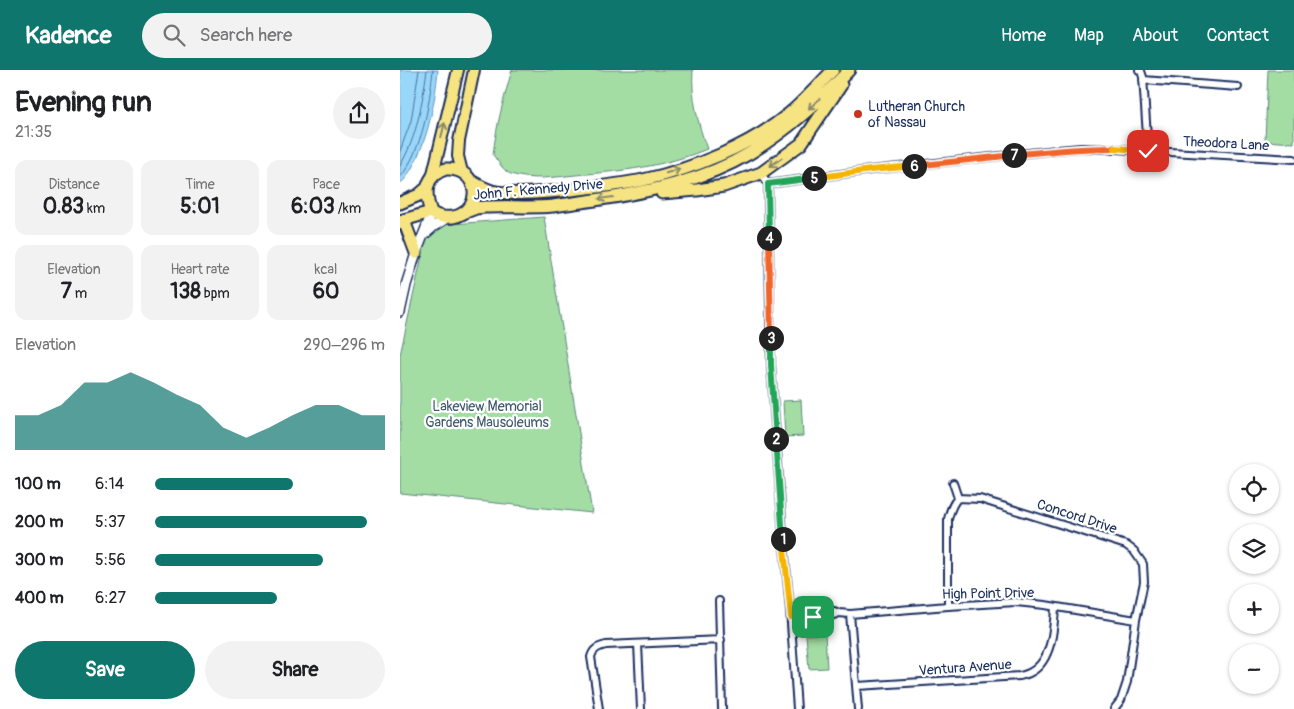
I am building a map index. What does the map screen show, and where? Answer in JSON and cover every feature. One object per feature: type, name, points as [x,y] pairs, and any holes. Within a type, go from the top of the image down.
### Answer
[{"type":"highway","name":"John F. Kennedy Drive","points":[[400,203],[419,195],[439,172],[446,170],[462,172],[471,181],[492,191],[521,193],[622,183],[669,173],[723,152],[767,129],[789,113],[833,70]]},
{"type":"highway","name":"John F. Kennedy Drive","points":[[447,218],[476,208],[552,206],[633,194],[698,178],[751,153],[796,120],[848,70]]},
{"type":"highway","points":[[633,194],[697,190],[724,186],[761,173],[801,144],[842,83],[848,70]]},
{"type":"highway","name":"John F. Kennedy Drive","points":[[463,213],[469,208],[474,199],[471,181]]},
{"type":"highway","points":[[429,183],[426,198],[431,212],[436,216],[447,218]]},
{"type":"highway","points":[[400,222],[431,212]]},
{"type":"highway","points":[[400,222],[406,226],[416,253]]},
{"type":"main road","points":[[429,183],[458,70]]},
{"type":"main road","points":[[462,172],[458,156],[458,141],[474,70]]},
{"type":"main road","points":[[400,312],[406,285],[431,212]]},
{"type":"main road","points":[[422,237],[447,218]]},
{"type":"street","points":[[1139,70],[1143,80],[1148,151]]},
{"type":"street","points":[[1143,80],[1238,87]]},
{"type":"street","name":"Theodora Lane","points":[[768,184],[871,170],[1057,150],[1107,148],[1294,159]]},
{"type":"street","points":[[761,173],[768,184],[771,365],[783,536],[791,617],[796,709]]},
{"type":"street","points":[[948,606],[948,519],[951,508],[958,498],[952,483]]},
{"type":"street","name":"Concord Drive","points":[[958,498],[980,498],[1126,545],[1134,551],[1143,564],[1144,582],[1136,620],[1127,682],[1121,700],[1114,709]]},
{"type":"street","points":[[720,601],[722,709]]},
{"type":"street","name":"High Point Drive","points":[[790,609],[834,611],[850,614],[1016,602],[1045,604],[1136,620]]},
{"type":"street","name":"Ventura Avenue","points":[[856,686],[1020,676],[1033,672],[1044,660],[1048,651],[1053,630],[1055,607]]},
{"type":"street","name":"High Point Drive","points":[[791,617],[826,616],[839,613]]},
{"type":"street","points":[[850,614],[858,709]]},
{"type":"street","points":[[599,709],[591,657],[592,652],[597,648],[606,645],[721,640]]},
{"type":"street","points":[[638,644],[641,709]]},
{"type":"green space","points":[[512,70],[693,70],[696,110],[707,149],[675,160],[627,170],[543,178],[508,173],[493,155],[498,123]]},
{"type":"green space","points":[[1268,70],[1294,70],[1294,143],[1265,141]]},
{"type":"green space","name":"Lakeview Memorial Gardens Mausoleums","points":[[544,217],[592,513],[400,493],[400,355],[426,238],[440,225]]},
{"type":"green space","points":[[801,400],[803,436],[785,437],[783,401]]},
{"type":"green space","points":[[825,634],[827,668],[809,669],[806,635]]},
{"type":"water","points":[[400,70],[438,70],[433,108],[418,157],[405,179],[400,183]]},
{"type":"place","name":"Lutheran Church of Nassau","points":[[858,114]]},
{"type":"route","points":[[813,617],[791,617],[787,579],[771,365],[768,184],[871,170],[1057,150],[1116,148],[1148,151]]}]
